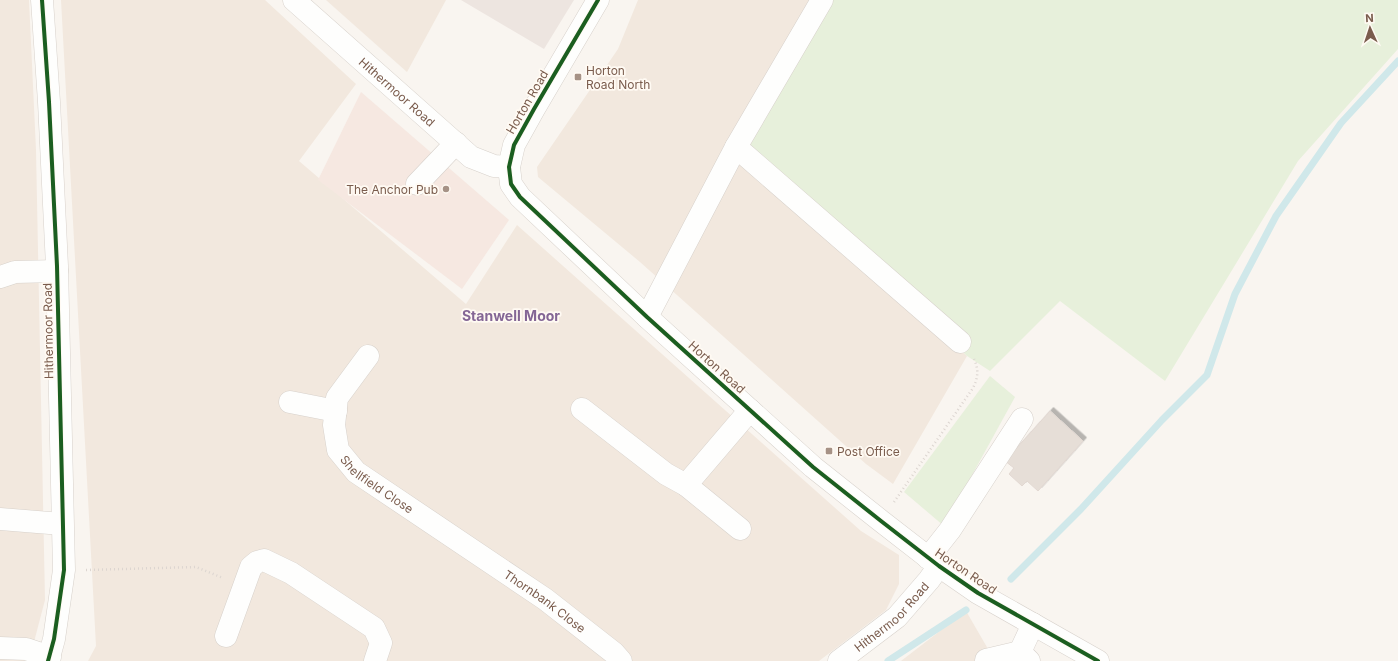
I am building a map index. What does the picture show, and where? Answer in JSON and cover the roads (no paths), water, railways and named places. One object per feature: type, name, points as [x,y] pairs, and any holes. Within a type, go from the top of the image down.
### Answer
[{"type":"street","name":"Hithermoor Road","points":[[42,0],[50,102],[57,271],[64,570],[54,639],[49,659]]},
{"type":"street","name":"Hithermoor Road","points":[[294,0],[471,157],[494,166],[509,167]]},
{"type":"street","name":"Horton Road","points":[[598,0],[514,145],[509,167],[511,184],[520,197],[647,317],[813,467],[933,562],[978,593],[1098,661]]},
{"type":"street","points":[[647,317],[736,147],[822,0]]},
{"type":"street","points":[[418,184],[456,143]]},
{"type":"street","points":[[736,147],[960,342]]},
{"type":"street","points":[[0,277],[15,272],[57,271]]},
{"type":"street","name":"Shellfield Close","points":[[368,356],[338,398],[334,425],[338,450],[356,472],[466,545]]},
{"type":"street","points":[[290,402],[336,411]]},
{"type":"street","points":[[582,409],[666,474],[686,485],[740,529]]},
{"type":"street","points":[[686,485],[750,410]]},
{"type":"street","name":"Hithermoor Road","points":[[839,661],[897,617],[929,580],[933,562],[950,530],[1022,419]]},
{"type":"street","points":[[0,519],[62,524]]},
{"type":"street","name":"Thornbank Close","points":[[466,545],[545,599],[621,661]]},
{"type":"street","points":[[226,636],[251,567],[256,562],[264,560],[291,573],[374,628],[381,643],[375,661]]},
{"type":"street","points":[[986,661],[1024,657],[1033,624]]},
{"type":"street","points":[[0,648],[26,649],[49,659]]},
{"type":"waterway","points":[[1011,579],[1081,509],[1162,420],[1207,375],[1235,294],[1276,216],[1341,123],[1398,61]]},
{"type":"waterway","points":[[888,661],[966,610]]},
{"type":"place","name":"Horton Road North","points":[[578,77]]},
{"type":"place","name":"The Anchor Pub","points":[[446,189]]},
{"type":"place","name":"Post Office","points":[[829,451]]},
{"type":"district","name":"Stanwell Moor","points":[[511,315]]}]
